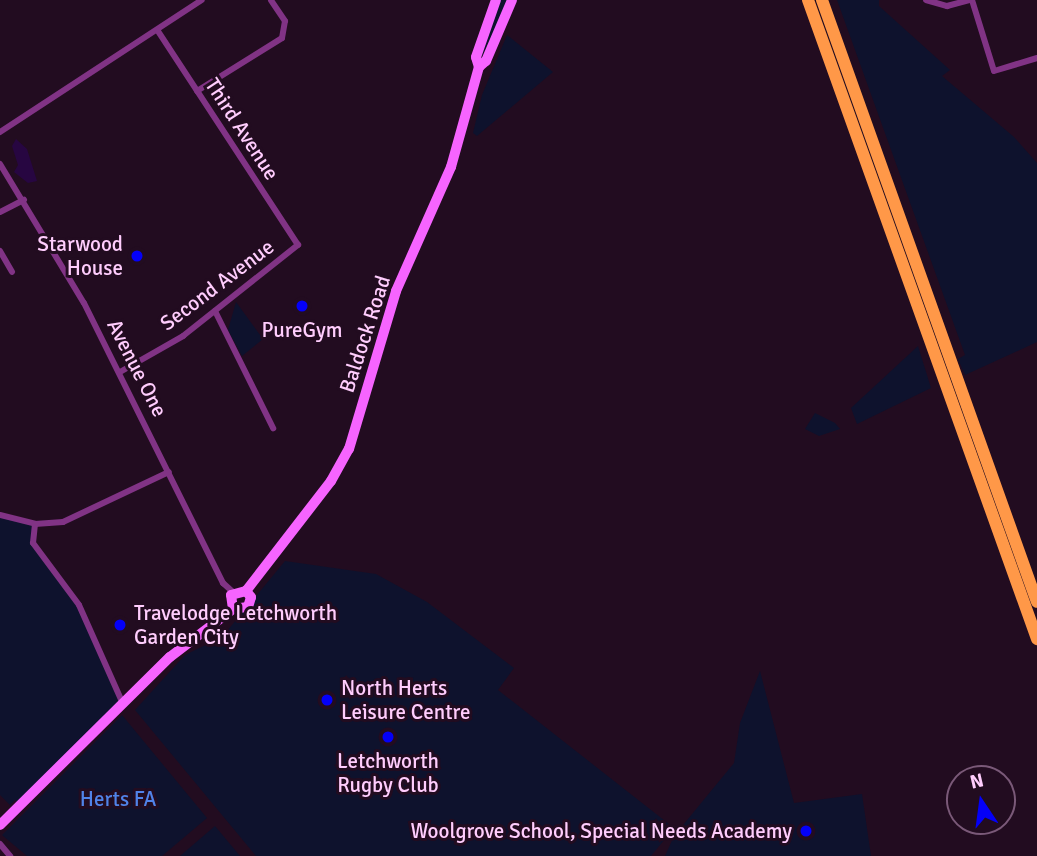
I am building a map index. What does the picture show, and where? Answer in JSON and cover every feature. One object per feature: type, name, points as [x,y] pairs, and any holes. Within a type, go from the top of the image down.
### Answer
[{"type":"highway","points":[[808,0],[1037,639]]},
{"type":"highway","points":[[822,0],[1037,602]]},
{"type":"main road","name":"Baldock Road","points":[[479,67],[476,57],[496,0]]},
{"type":"main road","name":"Baldock Road","points":[[246,591],[331,481],[349,449],[396,291],[441,196],[479,67],[486,61],[512,0]]},
{"type":"main road","points":[[0,825],[170,657],[233,608],[248,607],[250,597],[246,591],[233,592],[229,598],[233,608]]},
{"type":"street","points":[[0,132],[202,0]]},
{"type":"street","points":[[197,91],[282,38],[285,21],[271,0]]},
{"type":"street","points":[[926,0],[947,6],[971,0],[994,71],[1037,58]]},
{"type":"street","name":"Third Avenue","points":[[158,31],[298,245]]},
{"type":"street","name":"Avenue One","points":[[0,164],[24,200],[120,372],[222,583],[233,592]]},
{"type":"street","points":[[0,212],[24,200]]},
{"type":"street","name":"Second Avenue","points":[[120,372],[183,336],[298,245]]},
{"type":"street","points":[[0,251],[12,272]]},
{"type":"street","points":[[215,311],[273,428]]},
{"type":"street","points":[[0,515],[35,524],[63,522],[169,472]]},
{"type":"street","points":[[35,524],[33,543],[79,605],[123,704]]},
{"type":"street","points":[[0,844],[10,856]]},
{"type":"green space","points":[[500,0],[509,0],[481,58],[490,26]]},
{"type":"green space","points":[[837,0],[879,0],[879,6],[950,70],[942,76],[1014,137],[1037,163],[1037,342],[965,375],[958,359],[965,355]]},
{"type":"green space","points":[[507,35],[553,72],[477,136],[473,133],[482,95]]},
{"type":"green space","points":[[236,302],[263,339],[242,356],[228,330]]},
{"type":"green space","points":[[918,346],[931,388],[857,424],[851,408]]},
{"type":"green space","points":[[815,413],[835,423],[840,429],[819,436],[805,429]]},
{"type":"green space","points":[[0,515],[35,524],[33,543],[79,605],[122,699],[20,805],[15,800],[10,805],[0,795]]},
{"type":"green space","name":"North Herts Leisure Centre","points":[[285,561],[376,574],[427,602],[514,668],[498,690],[674,828],[651,856],[256,856],[135,710],[185,655],[222,637]]},
{"type":"green space","points":[[760,671],[794,803],[862,794],[871,856],[665,856],[674,836],[734,763],[740,723]]},
{"type":"green space","name":"Herts FA","points":[[122,715],[207,818],[162,856],[27,856],[2,835]]},
{"type":"green space","points":[[215,826],[240,856],[180,856]]},
{"type":"shaded area","points":[[16,139],[27,149],[37,181],[28,183],[14,172],[18,165],[12,146]]},
{"type":"place","name":"Starwood House","points":[[137,256]]},
{"type":"place","name":"PureGym","points":[[302,306]]},
{"type":"place","name":"Travelodge Letchworth Garden City","points":[[120,625]]},
{"type":"place","name":"North Herts Leisure Centre","points":[[327,700]]},
{"type":"place","name":"Letchworth Rugby Club","points":[[388,737]]},
{"type":"place","name":"Woolgrove School, Special Needs Academy","points":[[806,831]]}]
